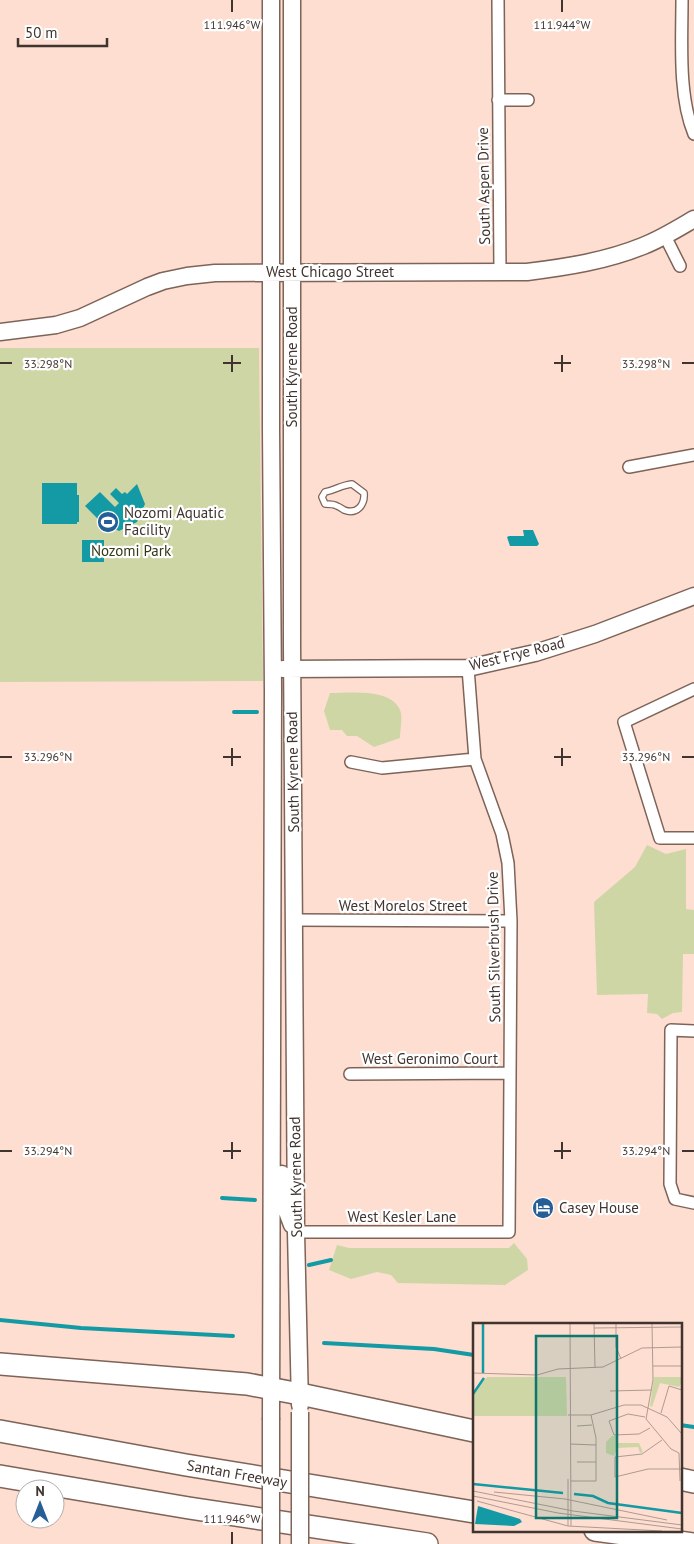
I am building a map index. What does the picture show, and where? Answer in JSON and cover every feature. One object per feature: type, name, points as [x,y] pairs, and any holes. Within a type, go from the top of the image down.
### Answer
[{"type":"highway","points":[[0,1364],[225,1382],[271,1389],[300,1403],[473,1431]]},
{"type":"highway","name":"Santan Freeway","points":[[0,1431],[186,1465],[473,1512]]},
{"type":"highway","points":[[0,1476],[427,1544]]},
{"type":"highway","points":[[609,1532],[694,1544]]},
{"type":"main road","name":"South Kyrene Road","points":[[271,0],[273,669],[271,1544]]},
{"type":"main road","name":"South Kyrene Road","points":[[292,0],[292,670],[300,1544]]},
{"type":"main road","name":"West Chicago Street","points":[[0,332],[56,326],[80,318],[147,287],[163,281],[187,276],[215,273],[271,272],[527,272],[574,266],[624,254],[665,236],[694,219]]},
{"type":"main road","name":"West Frye Road","points":[[273,669],[468,668],[535,653],[595,634],[694,596]]},
{"type":"main road","points":[[272,1106],[282,1122],[283,1201],[296,1232]]},
{"type":"street","name":"South Aspen Drive","points":[[498,0],[500,272]]},
{"type":"street","points":[[682,0],[684,92],[694,134]]},
{"type":"street","points":[[498,100],[528,100]]},
{"type":"street","points":[[665,236],[680,266]]},
{"type":"street","points":[[629,467],[694,455]]},
{"type":"street","name":"South Silverbrush Drive","points":[[468,668],[475,759],[502,834],[508,863],[511,922],[509,1232]]},
{"type":"street","points":[[694,689],[624,722],[660,838],[694,838]]},
{"type":"street","points":[[351,762],[382,768],[475,759]]},
{"type":"street","name":"West Morelos Street","points":[[294,920],[511,922]]},
{"type":"street","points":[[694,1031],[671,1030],[670,1184],[675,1199],[694,1203]]},
{"type":"street","name":"West Geronimo Court","points":[[350,1074],[510,1073]]},
{"type":"street","name":"West Kesler Lane","points":[[296,1232],[509,1232]]},
{"type":"lane","points":[[352,484],[364,493],[362,506],[357,510],[345,511],[338,506],[325,504],[322,497],[325,492],[336,490],[343,485],[352,484]]},
{"type":"green space","name":"Nozomi Park","points":[[0,348],[259,348],[263,681],[0,682]]},
{"type":"green space","points":[[330,693],[369,693],[388,698],[395,703],[401,713],[400,738],[374,747],[357,736],[347,736],[342,730],[330,730],[324,711]]},
{"type":"green space","points":[[647,845],[666,854],[686,849],[686,909],[694,910],[694,954],[683,954],[682,1012],[673,1013],[662,1019],[657,1014],[647,1013],[648,994],[597,995],[594,902],[635,867]]},
{"type":"green space","points":[[514,1243],[527,1259],[528,1270],[505,1285],[398,1283],[391,1275],[377,1272],[351,1279],[329,1270],[337,1245],[349,1248],[509,1248]]},
{"type":"water","points":[[42,483],[77,483],[79,522],[77,524],[42,524]]},
{"type":"water","points":[[137,484],[145,504],[137,522],[119,531],[101,522],[85,506],[100,492],[115,507],[119,503],[110,494],[116,488],[122,494],[125,492],[127,494]]},
{"type":"water","points":[[523,530],[533,530],[539,544],[537,546],[510,546],[507,537],[524,536]]},
{"type":"water","points":[[82,540],[104,540],[104,562],[82,562]]},
{"type":"waterway","points":[[234,712],[257,712]]},
{"type":"waterway","points":[[222,1198],[255,1200]]},
{"type":"waterway","points":[[309,1265],[331,1260]]},
{"type":"waterway","points":[[0,1320],[81,1328],[233,1336]]},
{"type":"waterway","points":[[324,1343],[434,1349],[473,1355]]},
{"type":"waterway","points":[[682,1425],[694,1427]]},
{"type":"place","name":"Nozomi Aquatic Facility","points":[[108,522]]},
{"type":"place","name":"Casey House","points":[[543,1208]]}]
